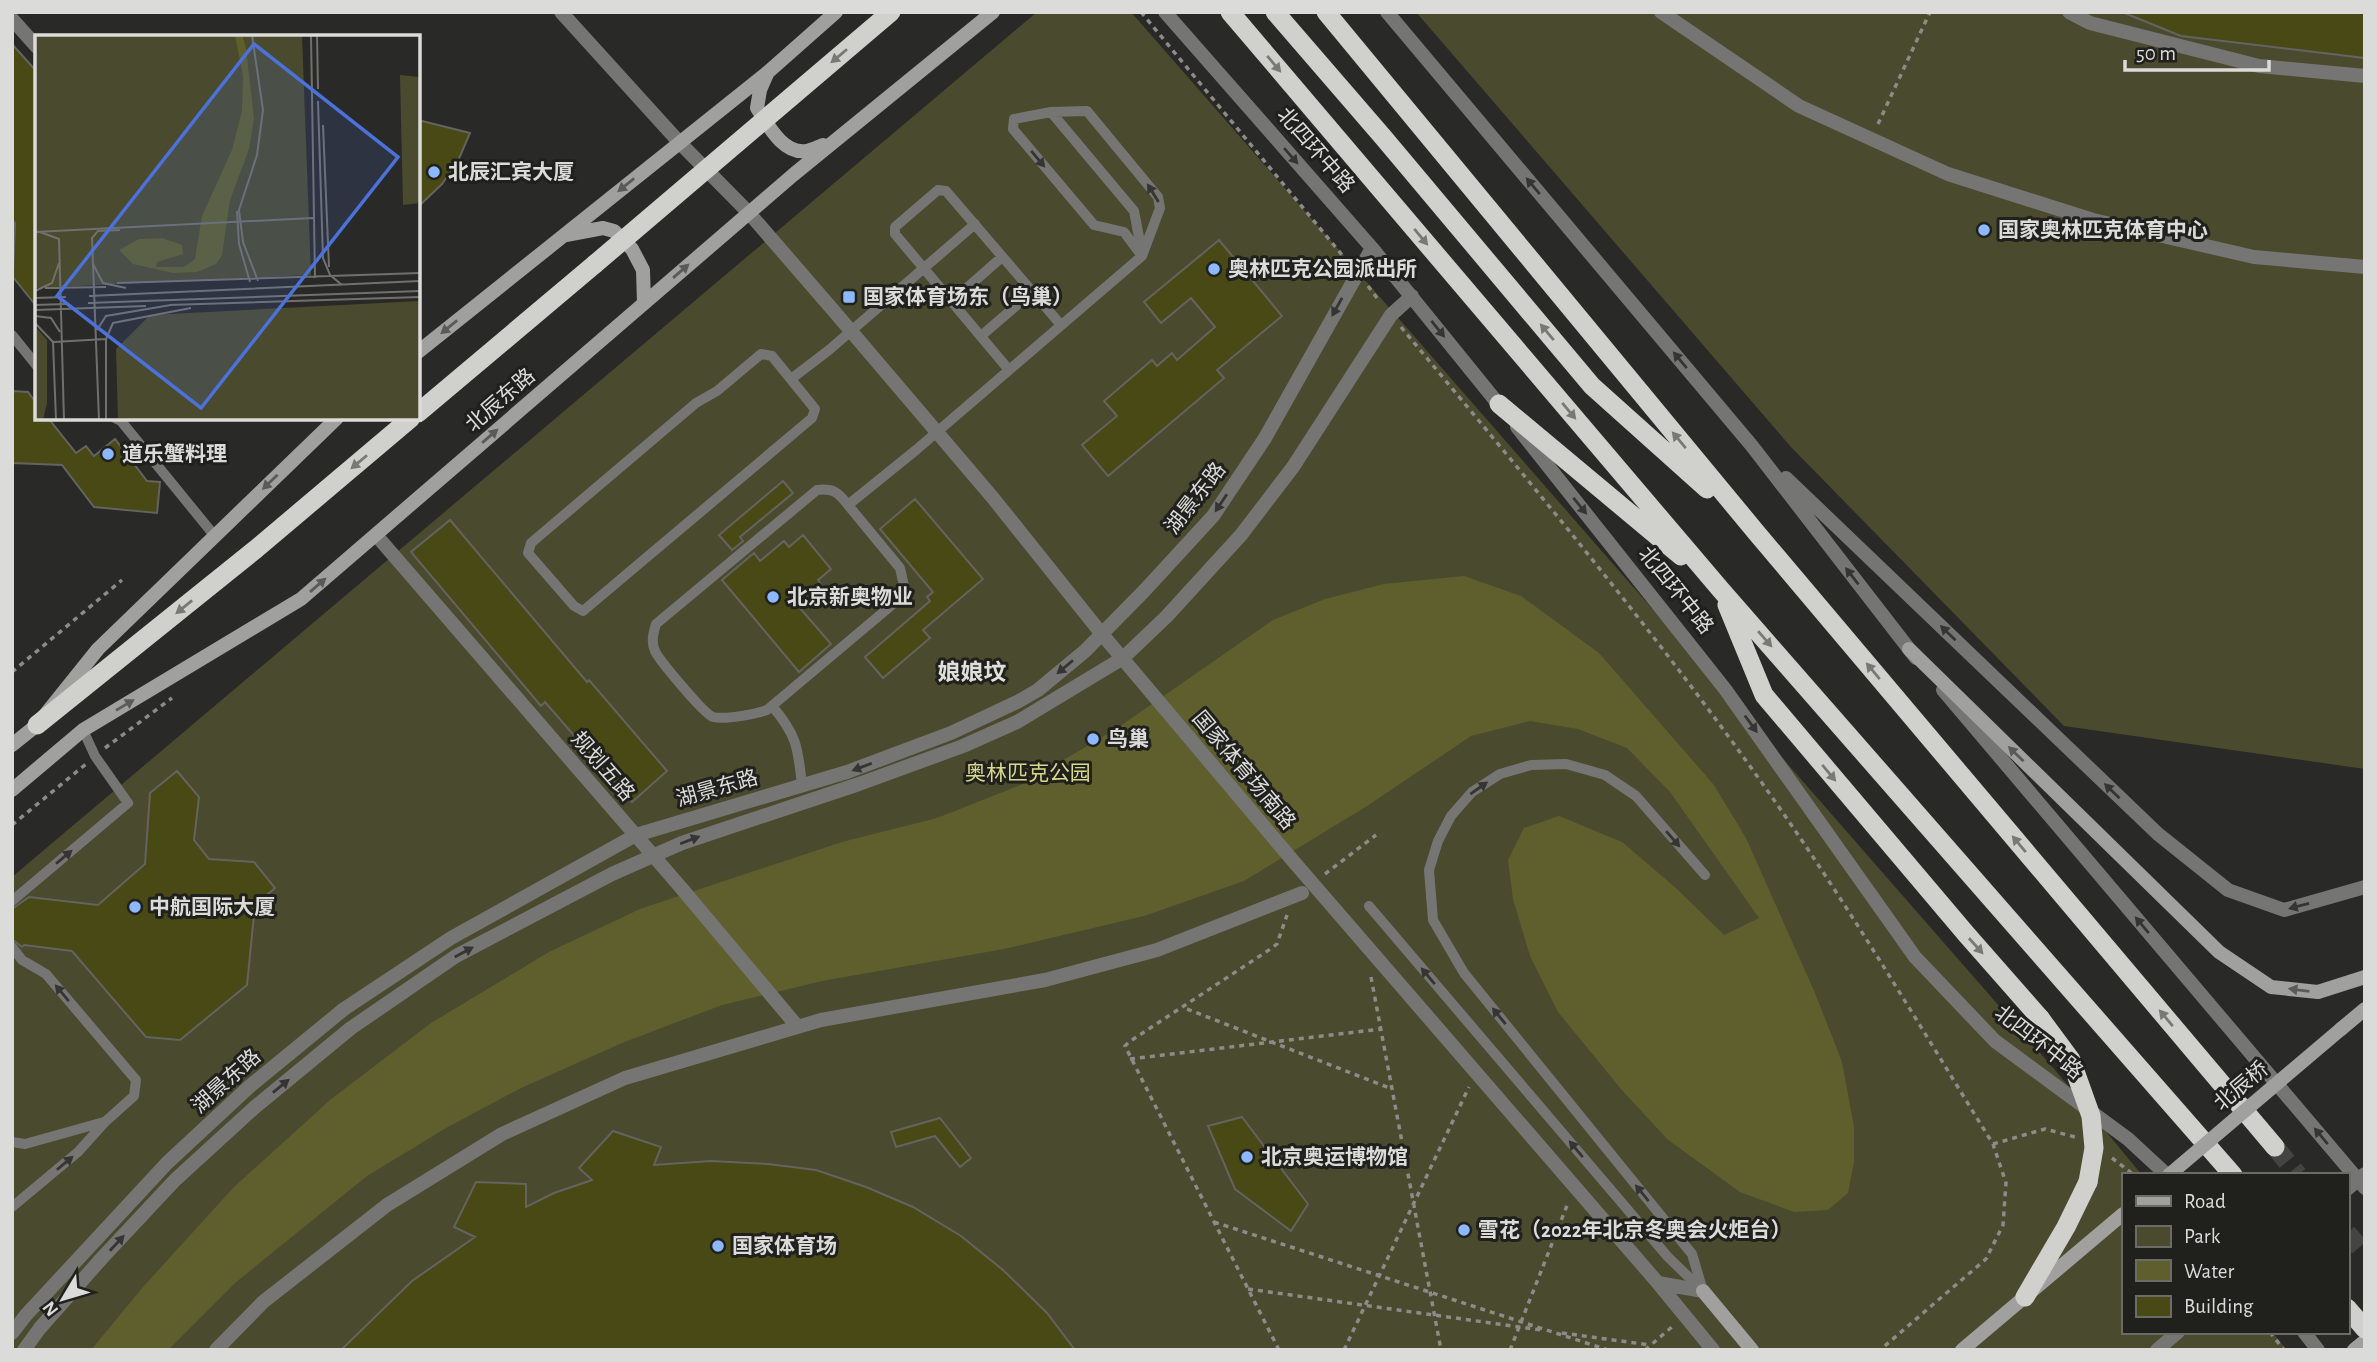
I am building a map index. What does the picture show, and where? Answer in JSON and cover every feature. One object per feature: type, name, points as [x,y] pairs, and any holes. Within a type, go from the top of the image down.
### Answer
[{"type":"highway","points":[[420,410],[891,12]]},
{"type":"highway","name":"北四环中路","points":[[1230,12],[1721,590],[2231,1173]]},
{"type":"highway","points":[[1275,12],[1592,386],[1755,531]]},
{"type":"highway","points":[[1326,12],[1755,531],[2275,1147]]},
{"type":"highway","points":[[1499,404],[1721,590],[1764,695],[1967,936],[2040,1018],[2070,1060],[2091,1115],[2094,1148],[2088,1181],[2066,1227],[2025,1297]]},
{"type":"highway","points":[[37,725],[256,549],[409,420]]},
{"type":"highway","points":[[2349,1310],[2365,1329]]},
{"type":"main road","points":[[420,350],[767,73],[836,12]]},
{"type":"main road","name":"北辰东路","points":[[12,790],[83,730],[301,600],[832,142],[993,12]]},
{"type":"main road","points":[[767,73],[757,108],[788,148],[805,152],[832,142]]},
{"type":"main road","points":[[564,235],[603,228],[614,232],[632,248],[643,270],[644,303]]},
{"type":"main road","points":[[12,745],[37,725],[98,649],[335,420]]},
{"type":"main road","points":[[1909,649],[2219,952],[2271,986],[2318,992],[2365,977]]},
{"type":"main road","name":"北辰桥","points":[[2170,1173],[2365,1009]]},
{"type":"main road","points":[[1962,1350],[2122,1215]]},
{"type":"main road","points":[[1703,1290],[1752,1350]]},
{"type":"main road","points":[[2354,1350],[2365,1341]]},
{"type":"street","name":"国家体育场南路","points":[[561,12],[679,142],[749,213],[993,498],[1101,633],[1294,862],[1307,889],[1658,1283],[1713,1350]]},
{"type":"street","name":"北四环中路","points":[[1165,12],[1412,296],[1726,689],[1915,957],[1994,1041],[2128,1139],[2166,1173]]},
{"type":"street","points":[[1387,12],[1752,446],[1909,649],[2365,1188]]},
{"type":"street","points":[[1661,12],[1799,106],[1948,174],[2093,220],[2254,257],[2365,267]]},
{"type":"street","points":[[2069,12],[2090,23],[2259,66],[2365,76]]},
{"type":"street","points":[[12,19],[35,45]]},
{"type":"street","name":"湖景东路","points":[[12,1333],[167,1163],[250,1086],[344,1009],[451,938],[636,835],[847,772],[951,733],[1019,701],[1047,682],[1085,651],[1213,516],[1265,438],[1372,248]]},
{"type":"street","name":"湖景东路","points":[[24,1350],[93,1268],[175,1180],[255,1107],[351,1028],[456,956],[612,874],[654,855],[720,829],[859,784],[962,746],[1017,722],[1123,658],[1167,616],[1241,535],[1293,467],[1391,315],[1412,296]]},
{"type":"street","points":[[1752,446],[2158,834],[2228,890],[2284,910],[2365,887]]},
{"type":"street","name":"规划五路","points":[[376,535],[654,855],[797,1026]]},
{"type":"street","points":[[216,1350],[263,1302],[387,1205],[502,1134],[625,1078],[797,1026],[895,1005],[1058,977],[1157,950],[1307,889]]},
{"type":"street","points":[[2349,1187],[2365,1174]]},
{"type":"street","points":[[1658,1283],[1703,1290]]},
{"type":"street","points":[[2157,1350],[2176,1334]]},
{"type":"street","points":[[2306,1334],[2318,1350]]},
{"type":"lane","points":[[848,505],[1142,256],[1160,208],[1158,197],[1087,111],[1051,112],[1014,119],[1013,129],[1094,225],[1124,232],[1142,256]]},
{"type":"lane","points":[[1051,112],[1134,211],[1142,256]]},
{"type":"lane","points":[[1009,369],[895,234],[895,227],[938,190],[946,191],[1060,326]]},
{"type":"lane","points":[[791,379],[975,224]]},
{"type":"lane","points":[[952,301],[1002,257]]},
{"type":"lane","points":[[981,336],[1032,292]]},
{"type":"lane","points":[[12,335],[35,364]]},
{"type":"lane","points":[[761,354],[772,356],[791,379],[815,409],[812,418],[583,611],[574,606],[528,552],[531,543],[696,402],[717,391],[761,354]]},
{"type":"lane","points":[[119,420],[214,535]]},
{"type":"lane","points":[[830,489],[838,492],[848,505],[900,568],[904,586],[899,599],[772,706],[752,716],[713,717],[701,708],[655,652],[652,638],[656,624],[817,490],[830,489]]},
{"type":"lane","points":[[772,706],[788,725],[798,746],[802,785]]},
{"type":"lane","points":[[12,901],[128,803],[95,756],[83,730]]},
{"type":"lane","points":[[1703,1290],[1692,1254],[1464,973],[1433,920],[1429,870],[1438,841],[1451,816],[1472,792],[1500,774],[1531,765],[1566,764],[1605,775],[1636,796],[1705,875]]},
{"type":"lane","points":[[1369,906],[1668,1257],[1703,1290]]},
{"type":"lane","points":[[12,947],[22,960],[46,974],[136,1080],[134,1096],[106,1121],[78,1152],[12,1207]]},
{"type":"lane","points":[[12,968],[22,960]]},
{"type":"lane","points":[[12,1142],[25,1144],[106,1121]]},
{"type":"path","points":[[1141,12],[1532,485],[1695,692],[1860,929],[1993,1144],[2006,1183],[2003,1225],[1986,1259],[1880,1350]]},
{"type":"path","points":[[1871,139],[1930,12]]},
{"type":"path","points":[[12,672],[122,580]]},
{"type":"path","points":[[12,825],[95,756],[182,690]]},
{"type":"path","points":[[1279,1350],[1125,1046],[1272,948],[1280,936],[1290,907],[1307,889],[1376,835]]},
{"type":"path","points":[[1370,972],[1441,1350]]},
{"type":"path","points":[[1187,1009],[1392,1089]]},
{"type":"path","points":[[1130,1059],[1381,1028]]},
{"type":"path","points":[[1344,1350],[1469,1087]]},
{"type":"path","points":[[1993,1144],[2045,1129],[2082,1141]]},
{"type":"path","points":[[2107,1154],[2131,1173]]},
{"type":"path","points":[[1510,1350],[1567,1203]]},
{"type":"path","points":[[1214,1222],[1608,1350]]},
{"type":"path","points":[[1248,1289],[1650,1345]]},
{"type":"path","points":[[1645,1350],[1673,1326]]},
{"type":"path","points":[[2272,1334],[2283,1349]]},
{"type":"green space","name":"奥林匹克公园","points":[[1037,12],[1131,12],[2055,1070],[2140,1173],[2122,1173],[2122,1334],[2274,1334],[2287,1350],[12,1350],[12,877]]},
{"type":"green space","name":"国家奥林匹克体育中心","points":[[1416,12],[2365,12],[2365,769],[2064,726],[1791,447]]},
{"type":"water","points":[[1464,576],[1521,596],[1599,653],[1714,785],[1746,838],[1815,993],[1842,1062],[1854,1127],[1854,1162],[1848,1193],[1828,1210],[1794,1212],[1740,1192],[1667,1139],[1621,1089],[1558,1012],[1530,956],[1513,899],[1508,860],[1524,828],[1559,816],[1622,842],[1676,888],[1724,935],[1759,918],[1670,792],[1627,748],[1578,729],[1530,721],[1471,736],[1367,806],[1244,881],[1144,916],[1004,949],[822,981],[722,1005],[622,1043],[521,1088],[446,1128],[367,1176],[235,1283],[168,1350],[91,1350],[143,1287],[234,1187],[330,1100],[431,1023],[549,952],[640,909],[842,842],[937,818],[1023,784],[1116,729],[1273,620],[1325,599],[1384,584]]},
{"type":"building","points":[[2122,12],[2365,12],[2365,58],[2181,36]]},
{"type":"building","points":[[12,44],[35,70],[35,304],[13,277],[15,223],[12,220]]},
{"type":"building","name":"北辰汇宾大厦","points":[[420,120],[470,133],[458,161],[442,184],[420,205]]},
{"type":"building","points":[[1219,240],[1282,316],[1217,370],[1224,378],[1108,476],[1082,445],[1117,416],[1104,401],[1152,360],[1157,366],[1172,353],[1177,360],[1215,327],[1191,298],[1161,323],[1144,302]]},
{"type":"building","points":[[12,391],[28,392],[35,401],[35,420],[50,420],[76,453],[86,446],[94,456],[115,439],[147,481],[160,482],[157,513],[94,507],[62,465],[12,463]]},
{"type":"building","points":[[783,481],[793,493],[740,537],[743,541],[732,550],[719,535]]},
{"type":"building","points":[[915,499],[983,579],[923,630],[930,638],[883,678],[865,657],[930,601],[927,597],[933,592],[880,529]]},
{"type":"building","points":[[450,520],[587,682],[589,680],[667,771],[632,802],[545,702],[541,706],[411,552]]},
{"type":"building","name":"北京新奥物业","points":[[803,535],[831,569],[818,580],[823,587],[799,607],[831,644],[799,672],[722,580],[754,553],[760,561],[784,541],[789,547]]},
{"type":"building","name":"中航国际大厦","points":[[177,771],[199,797],[194,840],[209,859],[254,862],[275,888],[255,905],[247,985],[180,1040],[146,1037],[72,951],[24,945],[22,947],[12,939],[12,909],[29,897],[98,905],[145,864],[150,793]]},
{"type":"building","name":"北京奥运博物馆","points":[[1242,1117],[1308,1204],[1291,1231],[1235,1189],[1208,1126]]},
{"type":"building","points":[[940,1118],[971,1158],[960,1167],[935,1136],[896,1147],[891,1132]]},
{"type":"building","name":"国家体育场","points":[[613,1131],[661,1147],[654,1165],[711,1161],[816,1170],[913,1207],[961,1236],[1003,1270],[1047,1313],[1075,1350],[341,1350],[412,1281],[475,1237],[454,1227],[476,1182],[526,1184],[526,1207],[554,1193],[592,1180],[579,1168]]},
{"type":"tunnel","points":[[2275,1147],[2296,1173]]},
{"type":"tunnel","points":[[2349,1235],[2365,1254]]},
{"type":"place","name":"北辰汇宾大厦","points":[[434,172]]},
{"type":"place","name":"国家奥林匹克体育中心","points":[[1984,230]]},
{"type":"place","name":"奥林匹克公园派出所","points":[[1214,269]]},
{"type":"place","name":"国家体育场东（鸟巢）","points":[[849,297]]},
{"type":"place","name":"道乐蟹料理","points":[[108,454]]},
{"type":"place","name":"北京新奥物业","points":[[773,597]]},
{"type":"place","name":"鸟巢","points":[[1093,739]]},
{"type":"place","name":"中航国际大厦","points":[[135,907]]},
{"type":"place","name":"北京奥运博物馆","points":[[1247,1157]]},
{"type":"place","name":"雪花（2022年北京冬奥会火炬台）","points":[[1464,1230]]},
{"type":"place","name":"国家体育场","points":[[718,1246]]},
{"type":"district","name":"娘娘坟","points":[[972,672]]}]
